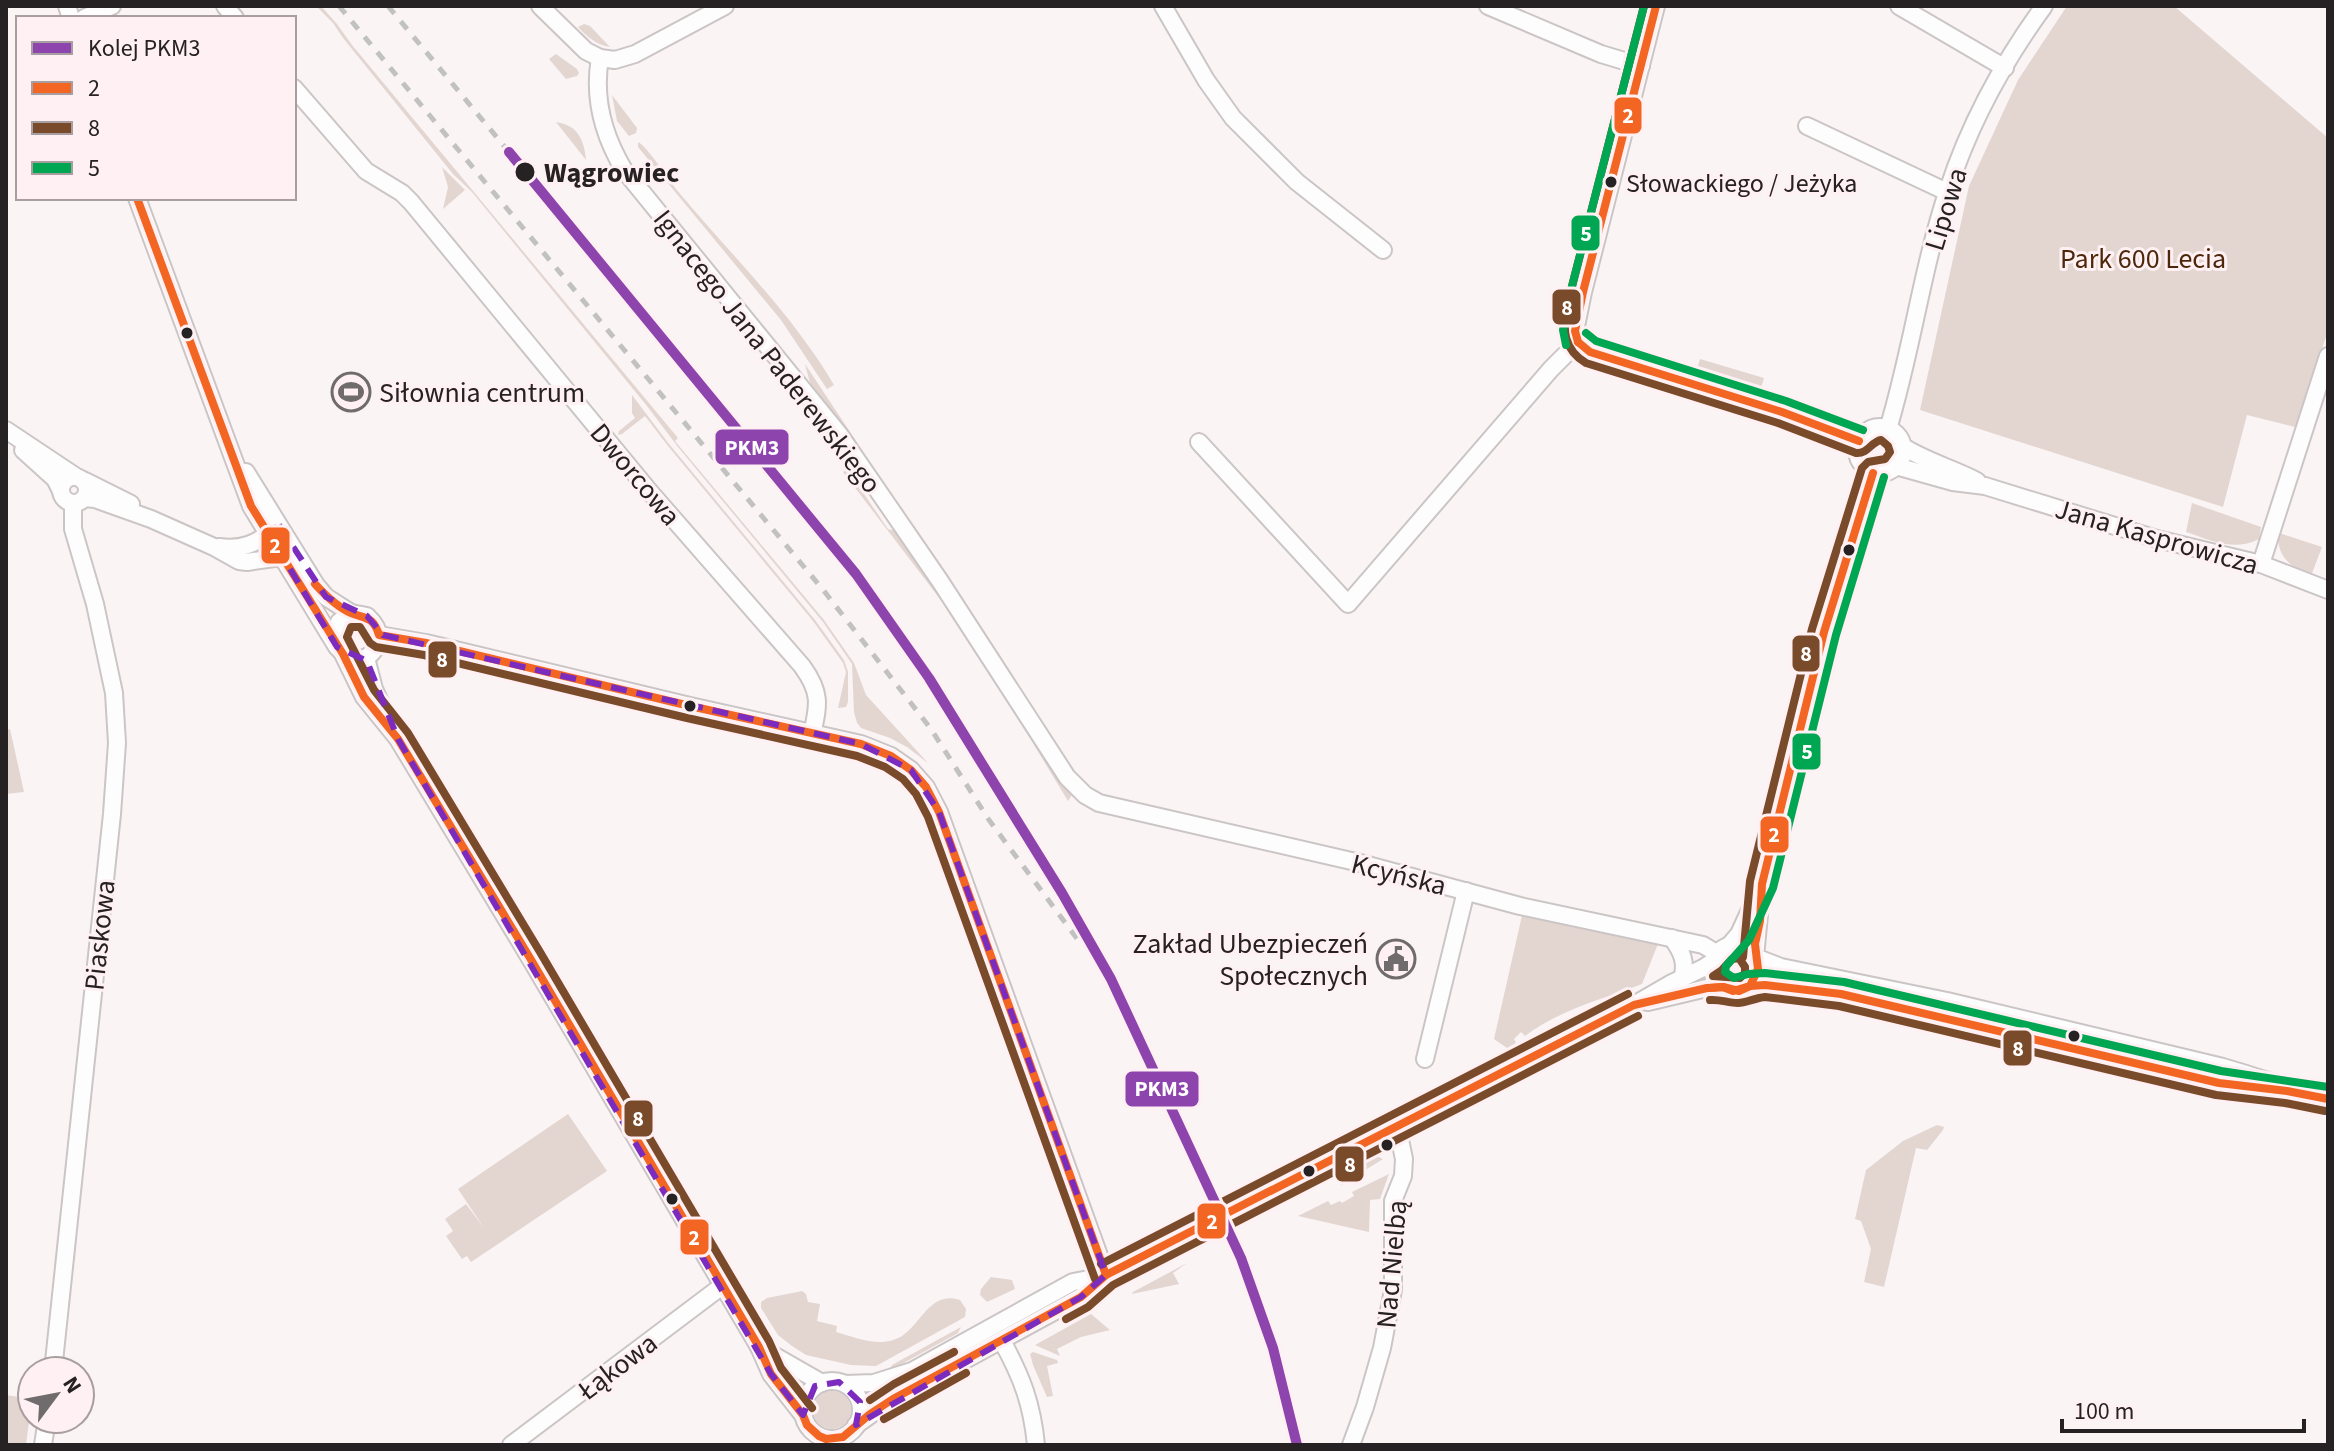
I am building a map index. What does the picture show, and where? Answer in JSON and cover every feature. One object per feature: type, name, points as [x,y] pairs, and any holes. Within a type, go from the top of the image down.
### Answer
[{"type":"street","points":[[89,16],[112,6]]},
{"type":"street","points":[[540,6],[579,45],[600,58],[615,60],[628,57],[725,6]]},
{"type":"street","points":[[1163,6],[1206,80],[1233,118],[1297,182],[1383,250]]},
{"type":"street","points":[[1488,6],[1601,54],[1641,66]]},
{"type":"street","points":[[1656,6],[1583,292],[1575,331],[1578,342],[1590,352],[1782,412],[1859,441]]},
{"type":"street","points":[[1899,6],[2005,68]]},
{"type":"street","name":"Lipowa","points":[[1888,429],[1947,192],[1969,138],[2005,68],[2044,6]]},
{"type":"street","name":"Ignacego Jana Paderewskiego","points":[[600,58],[598,104],[606,132],[624,170],[839,434],[931,568],[1067,777],[1081,791]]},
{"type":"street","name":"Dworcowa","points":[[296,90],[366,171],[411,202],[631,470],[802,666],[818,697],[812,734]]},
{"type":"street","points":[[1807,126],[1947,192]]},
{"type":"street","points":[[138,200],[251,506],[274,530],[326,597],[351,613],[367,616],[377,628],[376,649],[366,658],[358,660],[343,654]]},
{"type":"street","points":[[1199,442],[1348,604],[1551,369],[1578,342]]},
{"type":"street","points":[[2261,564],[2328,356]]},
{"type":"street","points":[[1872,428],[1888,429],[1896,434],[1902,446],[1902,457],[1887,472],[1873,473],[1862,465],[1858,457],[1859,441],[1872,428]]},
{"type":"street","points":[[8,431],[80,479],[128,502],[151,519]]},
{"type":"street","points":[[8,431],[22,449],[55,479],[64,498],[79,501],[95,499],[151,519],[239,561],[283,558]]},
{"type":"street","name":"Jana Kasprowicza","points":[[1902,446],[1985,486]]},
{"type":"street","name":"Jana Kasprowicza","points":[[1896,466],[1953,482],[1985,486],[2157,539],[2261,564],[2328,590]]},
{"type":"street","points":[[1750,986],[1758,969],[1755,944],[1762,884],[1821,643],[1873,473]]},
{"type":"street","points":[[60,489],[65,479],[80,479]]},
{"type":"street","points":[[79,501],[88,491],[80,479]]},
{"type":"street","name":"Piaskowa","points":[[55,1355],[117,743],[111,679],[95,604],[74,537],[72,522],[79,501]]},
{"type":"street","points":[[214,547],[242,548],[274,530]]},
{"type":"street","points":[[274,530],[283,558],[343,654],[364,697],[398,739]]},
{"type":"street","points":[[334,639],[339,622],[351,613]]},
{"type":"street","points":[[379,635],[426,643],[861,744],[891,756],[919,778],[934,800],[1106,1275]]},
{"type":"street","points":[[366,658],[374,689],[398,739],[759,1347],[771,1374],[803,1415],[815,1438],[851,1434],[893,1399],[1081,1297],[1106,1275],[1634,1005],[1720,954],[1740,946],[1755,957],[1781,967],[1947,1001],[2223,1067],[2328,1099]]},
{"type":"street","name":"Kcyńska","points":[[1081,791],[1099,803],[1360,863],[1520,906],[1703,945],[1720,954]]},
{"type":"street","points":[[1723,987],[1713,973],[1720,954],[1739,934],[1762,884]]},
{"type":"street","points":[[1425,1059],[1466,891]]},
{"type":"street","points":[[1672,938],[1684,960],[1682,979]]},
{"type":"street","points":[[1634,1005],[1707,988],[1723,987],[1739,991],[1750,986],[1780,986],[1841,994],[2219,1083],[2293,1090]]},
{"type":"street","name":"Nad Nielbą","points":[[1351,1445],[1382,1348],[1393,1290],[1393,1201],[1403,1176],[1404,1159],[1394,1128]]},
{"type":"street","points":[[803,1415],[805,1398],[815,1386],[834,1381],[845,1384],[874,1383],[912,1371],[1073,1282],[1106,1275]]},
{"type":"street","name":"Łąkowa","points":[[511,1445],[722,1286]]},
{"type":"street","points":[[1002,1341],[1018,1368],[1031,1404],[1036,1445]]},
{"type":"street","points":[[759,1347],[822,1383]]},
{"type":"street","points":[[845,1384],[860,1402],[860,1418],[851,1434]]},
{"type":"highlighted area","points":[[279,525],[326,597],[367,616],[383,635],[861,744],[911,770],[939,812],[1106,1275],[1081,1297],[856,1425],[860,1402],[839,1382],[815,1386],[803,1415],[771,1374],[398,739],[367,661],[337,647],[269,534]]},
{"type":"green space","points":[[316,6],[321,6],[337,24],[678,438],[675,441],[824,620],[854,663],[866,695],[928,763],[890,738],[861,728],[854,712],[852,664],[823,622]]},
{"type":"green space","name":"Park 600 Lecia","points":[[2067,6],[2174,6],[2328,138],[2328,331],[2295,427],[2247,415],[2223,507],[1920,410],[1969,186],[2018,80]]},
{"type":"green space","points":[[584,24],[590,26],[610,47],[585,34],[578,27]]},
{"type":"green space","points":[[556,54],[577,69],[577,76],[566,79],[549,59]]},
{"type":"green space","points":[[612,95],[637,128],[636,133],[629,136],[617,121]]},
{"type":"green space","points":[[556,122],[575,130],[584,146],[586,160]]},
{"type":"green space","points":[[638,142],[779,308],[834,385],[827,389],[781,320],[638,147]]},
{"type":"green space","points":[[442,167],[465,190],[443,209],[448,187]]},
{"type":"green space","points":[[1700,359],[1764,378],[1761,388],[1697,369]]},
{"type":"green space","points":[[805,364],[858,444],[810,383]]},
{"type":"green space","points":[[632,395],[815,620],[844,660],[848,672],[846,707],[838,708],[846,672],[843,663],[813,621],[645,416],[618,435],[635,418]]},
{"type":"green space","points":[[847,469],[888,529],[896,531],[942,602],[843,472]]},
{"type":"green space","points":[[2192,503],[2261,527],[2259,539],[2231,545],[2186,532]]},
{"type":"green space","points":[[2279,533],[2322,547],[2311,576],[2297,569],[2282,555]]},
{"type":"green space","points":[[975,652],[1060,782],[1072,795],[1068,801],[1028,735]]},
{"type":"green space","points":[[10,729],[24,792],[6,794],[6,730]]},
{"type":"green space","points":[[1523,911],[1658,944],[1642,984],[1567,1012],[1525,1036],[1521,1032],[1514,1039],[1516,1043],[1507,1048],[1494,1039]]},
{"type":"green space","points":[[568,1114],[607,1171],[471,1262],[467,1256],[462,1259],[446,1236],[453,1231],[445,1219],[466,1204],[484,1228],[458,1189]]},
{"type":"green space","points":[[1937,1125],[1944,1127],[1943,1130],[1927,1150],[1916,1148],[1884,1287],[1864,1282],[1871,1249],[1861,1221],[1855,1219],[1866,1170],[1903,1141]]},
{"type":"green space","points":[[1372,1154],[1383,1159],[1341,1185],[1339,1179]]},
{"type":"green space","points":[[1389,1174],[1380,1199],[1370,1200],[1369,1232],[1298,1216],[1328,1201],[1331,1205],[1342,1203],[1354,1196],[1352,1192]]},
{"type":"green space","points":[[1187,1263],[1173,1273],[1179,1284],[1132,1294],[1133,1292]]},
{"type":"green space","points":[[991,1277],[1012,1280],[1015,1289],[987,1302],[980,1295]]},
{"type":"green space","points":[[802,1291],[808,1302],[820,1304],[817,1321],[837,1326],[836,1332],[872,1341],[886,1342],[902,1336],[931,1306],[948,1298],[960,1300],[966,1309],[965,1317],[876,1366],[851,1365],[806,1355],[778,1335],[761,1308],[761,1302],[767,1298]]},
{"type":"green space","points":[[1091,1314],[1110,1330],[1081,1337],[1057,1349],[1060,1356],[1035,1345]]},
{"type":"green space","points":[[961,1327],[958,1333],[889,1371],[892,1365]]},
{"type":"green space","points":[[1033,1352],[1057,1360],[1058,1363],[1047,1366],[1053,1396],[1047,1397],[1033,1365],[1030,1354]]},
{"type":"green space","points":[[832,1391],[845,1397],[851,1410],[845,1423],[832,1429],[819,1423],[813,1410],[819,1397]]},
{"type":"green space","points":[[6,1395],[16,1397],[16,1435],[27,1435],[26,1445],[6,1445]]},
{"type":"railway","points":[[339,6],[824,591],[931,729],[989,820],[1078,940]]},
{"type":"railway","points":[[388,6],[509,152]]},
{"type":"rail line","name":"PKM3","points":[[509,152],[856,574],[929,678],[1062,893],[1111,979],[1241,1258],[1273,1348],[1297,1445]]},
{"type":"transit line","name":"8","points":[[1644,6],[1567,306],[1565,331],[1569,346],[1586,363],[1778,423],[1856,453],[1864,452],[1881,440],[1890,452],[1885,459],[1868,462],[1862,468],[1812,629],[1750,881],[1743,957]]},
{"type":"transit line","name":"5","points":[[1566,345],[1563,330],[1571,290],[1644,6]]},
{"type":"transit line","name":"2","points":[[1578,342],[1575,331],[1583,292],[1656,6]]},
{"type":"transit line","name":"2","points":[[138,200],[251,506],[343,654],[364,697],[398,739],[530,958],[759,1347],[771,1374],[803,1415],[807,1425],[826,1439],[843,1437],[893,1399],[1081,1297],[1106,1275],[1634,1005],[1707,988],[1723,987],[1733,991],[1750,986],[1758,969],[1755,944],[1762,884],[1824,632],[1873,473]]},
{"type":"transit line","name":"5","points":[[1586,333],[1596,341],[1786,401],[1863,430]]},
{"type":"transit line","name":"2","points":[[1578,342],[1590,352],[1782,412],[1859,441]]},
{"type":"transit line","name":"5","points":[[1884,477],[1836,635],[1773,888],[1749,940],[1726,966],[1725,972],[1734,978],[1765,973],[1844,982],[2221,1071],[2328,1087]]},
{"type":"transit line","name":"2","points":[[315,584],[341,607],[371,621],[379,635],[426,643],[861,744],[891,756],[911,770],[926,787],[939,812],[1106,1275]]},
{"type":"transit line","name":"8","points":[[812,1408],[781,1368],[769,1341],[408,733],[374,690],[347,637],[351,627],[360,627],[376,647],[424,655],[857,756],[885,767],[903,779],[916,794],[928,817],[1095,1279]]},
{"type":"transit line","name":"8","points":[[1739,958],[1745,967],[1745,973],[1740,978],[1713,976],[1732,959],[1739,958]]},
{"type":"transit line","name":"2","points":[[1710,988],[1739,991],[1765,985],[1841,994],[2219,1083],[2328,1099]]},
{"type":"transit line","name":"8","points":[[1101,1264],[1628,994]]},
{"type":"transit line","name":"8","points":[[1710,1000],[1738,1003],[1765,997],[1839,1006],[2216,1095],[2325,1111]]},
{"type":"transit line","name":"8","points":[[1066,1319],[1088,1307],[1113,1285],[1638,1016]]},
{"type":"transit line","name":"8","points":[[870,1400],[954,1352]]},
{"type":"transit line","name":"8","points":[[884,1419],[966,1373]]},
{"type":"place","name":"Wągrowiec","points":[[525,172]]},
{"type":"place","name":"Słowackiego / Jeżyka","points":[[1611,182]]},
{"type":"place","name":"Siłownia centrum","points":[[351,392]]},
{"type":"place","name":"Zakład Ubezpieczeń Społecznych","points":[[1396,959]]}]
